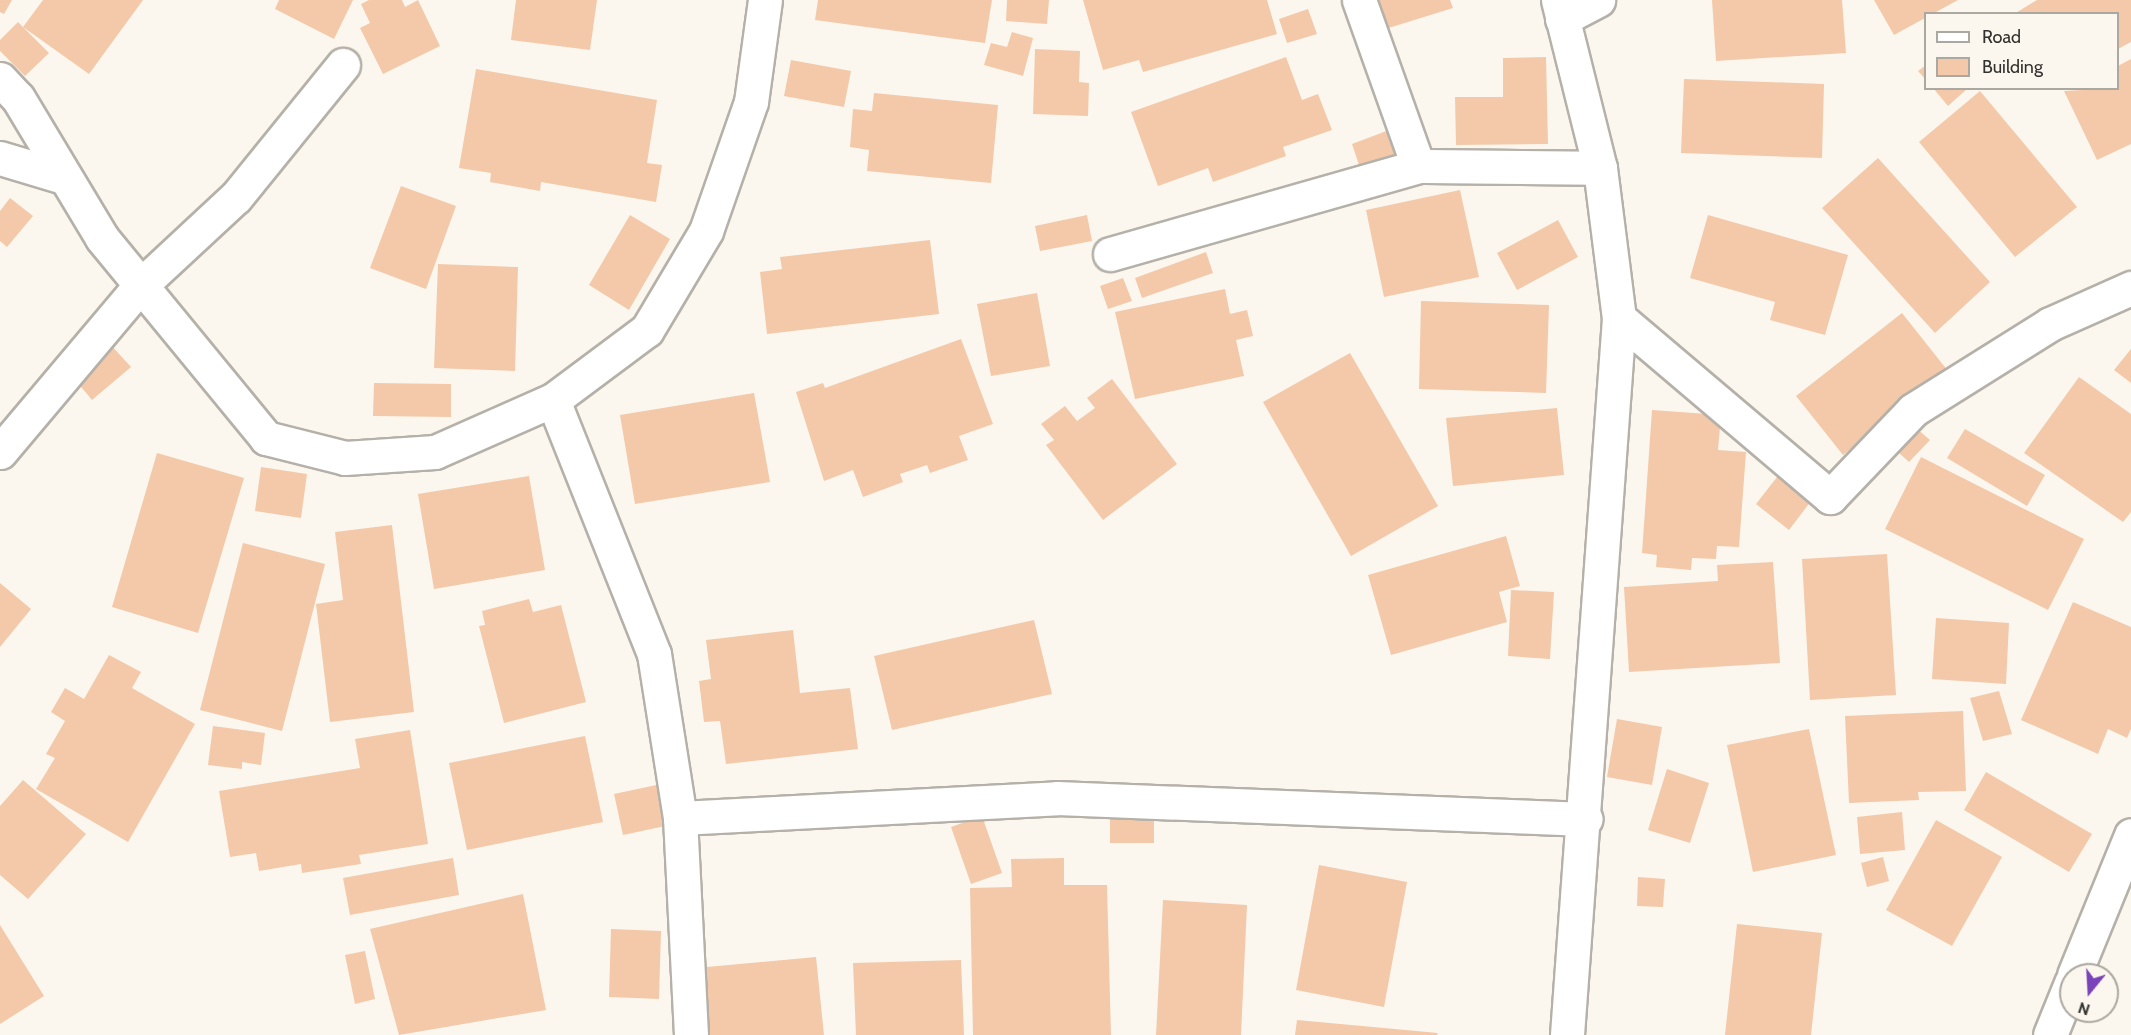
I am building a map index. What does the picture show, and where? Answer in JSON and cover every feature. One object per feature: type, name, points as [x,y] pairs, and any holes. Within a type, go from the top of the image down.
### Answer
[{"type":"street","points":[[0,79],[18,98],[63,177],[139,287],[266,438],[345,458],[435,452],[553,400],[647,330],[706,231],[751,102],[765,0]]},
{"type":"street","points":[[1359,0],[1418,165]]},
{"type":"street","points":[[1567,1035],[1586,819],[1619,318],[1600,168],[1560,10],[1598,0]]},
{"type":"street","points":[[0,452],[139,287],[236,196],[343,65]]},
{"type":"street","points":[[0,158],[63,177]]},
{"type":"street","points":[[1110,254],[1418,165],[1600,168]]},
{"type":"street","points":[[1619,318],[1830,497],[1913,410],[2050,324],[2131,288]]},
{"type":"street","points":[[553,400],[654,654],[680,818],[691,1035]]},
{"type":"street","points":[[680,818],[1058,798],[1586,819]]},
{"type":"street","points":[[2079,963],[2131,835]]},
{"type":"street","points":[[2050,1035],[2059,1013]]},
{"type":"building","points":[[0,0],[12,0],[4,14],[0,12]]},
{"type":"building","points":[[43,0],[143,0],[89,74],[23,27]]},
{"type":"building","points":[[279,0],[353,0],[334,39],[275,9]]},
{"type":"building","points":[[369,0],[402,0],[405,7],[418,0],[440,46],[383,74],[360,28],[370,23],[361,4]]},
{"type":"building","points":[[516,0],[597,0],[590,50],[511,40]]},
{"type":"building","points":[[818,0],[992,0],[985,43],[815,20]]},
{"type":"building","points":[[1007,0],[1049,0],[1047,24],[1006,21]]},
{"type":"building","points":[[1083,0],[1267,0],[1277,34],[1143,72],[1139,60],[1103,70]]},
{"type":"building","points":[[1372,0],[1450,0],[1453,8],[1382,30]]},
{"type":"building","points":[[1712,0],[1842,0],[1846,53],[1716,61]]},
{"type":"building","points":[[1874,0],[1958,0],[1936,12],[1924,12],[1924,19],[1894,35]]},
{"type":"building","points":[[2037,0],[2131,0],[2131,42],[2119,48],[2119,12],[2017,12]]},
{"type":"building","points":[[1308,9],[1317,34],[1287,43],[1279,19]]},
{"type":"building","points":[[18,22],[49,53],[25,76],[0,51],[0,40]]},
{"type":"building","points":[[1012,32],[1033,38],[1023,76],[984,65],[991,43],[1007,47]]},
{"type":"building","points":[[1035,49],[1080,51],[1079,82],[1089,83],[1088,116],[1033,114]]},
{"type":"building","points":[[1286,57],[1302,100],[1318,94],[1332,130],[1283,147],[1286,156],[1213,182],[1208,168],[1158,186],[1131,112]]},
{"type":"building","points":[[1546,57],[1548,144],[1456,145],[1455,97],[1503,97],[1503,58]]},
{"type":"building","points":[[2131,59],[2131,144],[2097,160],[2064,91],[2119,90],[2119,65]]},
{"type":"building","points":[[791,60],[851,71],[844,107],[784,96]]},
{"type":"building","points":[[1924,66],[1924,78],[1918,71]]},
{"type":"building","points":[[476,69],[657,100],[647,163],[662,165],[656,202],[541,182],[540,191],[490,182],[491,173],[459,168]]},
{"type":"building","points":[[1684,79],[1824,84],[1822,158],[1681,153]]},
{"type":"building","points":[[1935,90],[1966,90],[1948,106]]},
{"type":"building","points":[[1980,91],[2077,207],[2015,257],[1919,142]]},
{"type":"building","points":[[874,93],[998,105],[991,183],[867,171],[869,150],[850,147],[853,109],[872,111]]},
{"type":"building","points":[[1389,130],[1399,154],[1360,168],[1352,144]]},
{"type":"building","points":[[1878,158],[1990,282],[1935,333],[1822,208]]},
{"type":"building","points":[[401,186],[456,206],[426,289],[370,268]]},
{"type":"building","points":[[1460,190],[1479,277],[1384,297],[1366,210]]},
{"type":"building","points":[[10,198],[33,216],[7,247],[0,241],[0,211]]},
{"type":"building","points":[[630,215],[670,239],[629,310],[589,285]]},
{"type":"building","points":[[1087,215],[1092,241],[1040,251],[1035,226]]},
{"type":"building","points":[[1708,215],[1848,255],[1825,335],[1770,320],[1775,302],[1690,278]]},
{"type":"building","points":[[1558,220],[1578,257],[1517,290],[1497,253]]},
{"type":"building","points":[[930,240],[939,314],[767,334],[760,272],[782,269],[780,257]]},
{"type":"building","points":[[1206,252],[1213,273],[1142,298],[1135,278]]},
{"type":"building","points":[[438,264],[518,267],[515,371],[434,368]]},
{"type":"building","points":[[1123,278],[1132,301],[1108,309],[1100,286]]},
{"type":"building","points":[[1225,289],[1230,314],[1247,310],[1253,336],[1236,340],[1244,376],[1135,399],[1115,312]]},
{"type":"building","points":[[1037,293],[1050,366],[991,376],[977,304]]},
{"type":"building","points":[[1421,301],[1549,305],[1546,393],[1419,389]]},
{"type":"building","points":[[1902,313],[1948,371],[1843,455],[1796,396]]},
{"type":"building","points":[[961,339],[993,424],[959,436],[968,460],[930,473],[927,465],[900,474],[903,482],[863,497],[853,470],[824,481],[796,392],[823,383],[825,388]]},
{"type":"building","points":[[110,344],[131,367],[92,400],[72,376]]},
{"type":"building","points":[[2131,349],[2131,383],[2114,370]]},
{"type":"building","points":[[1350,353],[1438,506],[1351,556],[1263,402]]},
{"type":"building","points":[[2079,377],[2131,414],[2131,512],[2123,522],[2024,453]]},
{"type":"building","points":[[1112,379],[1177,464],[1103,520],[1046,445],[1054,440],[1041,424],[1065,406],[1077,421],[1095,408],[1087,398]]},
{"type":"building","points":[[374,383],[451,384],[451,417],[373,416]]},
{"type":"building","points":[[754,393],[770,482],[635,504],[620,415]]},
{"type":"building","points":[[1557,408],[1564,475],[1453,486],[1446,418]]},
{"type":"building","points":[[1652,410],[1721,415],[1718,450],[1746,452],[1739,547],[1717,546],[1716,559],[1692,558],[1691,570],[1656,567],[1657,555],[1642,553]]},
{"type":"building","points":[[1908,421],[1930,440],[1909,462],[1888,443]]},
{"type":"building","points":[[1965,429],[2045,475],[2027,506],[1947,458]]},
{"type":"building","points":[[157,453],[244,478],[198,633],[112,607]]},
{"type":"building","points":[[1921,457],[2084,539],[2048,610],[1885,529]]},
{"type":"building","points":[[261,467],[307,474],[301,518],[255,511]]},
{"type":"building","points":[[1781,472],[1814,497],[1789,530],[1756,504]]},
{"type":"building","points":[[529,476],[545,570],[434,589],[418,494]]},
{"type":"building","points":[[392,525],[414,712],[330,722],[316,604],[343,600],[335,532]]},
{"type":"building","points":[[1506,536],[1520,586],[1499,592],[1507,622],[1391,655],[1368,575]]},
{"type":"building","points":[[243,543],[325,564],[282,731],[200,710]]},
{"type":"building","points":[[1887,554],[1896,695],[1810,700],[1802,559]]},
{"type":"building","points":[[1773,562],[1780,663],[1629,672],[1624,587],[1718,581],[1717,565]]},
{"type":"building","points":[[0,583],[31,609],[0,647]]},
{"type":"building","points":[[1511,590],[1554,592],[1550,659],[1508,656]]},
{"type":"building","points":[[529,599],[533,612],[561,605],[586,702],[504,723],[479,626],[485,625],[482,611]]},
{"type":"building","points":[[2073,602],[2131,627],[2131,729],[2127,738],[2108,729],[2098,754],[2021,720]]},
{"type":"building","points":[[1936,618],[2009,623],[2006,684],[1932,679]]},
{"type":"building","points":[[1034,620],[1052,694],[892,730],[874,656]]},
{"type":"building","points":[[793,630],[800,693],[850,688],[858,749],[726,764],[720,721],[704,722],[699,681],[711,679],[706,640]]},
{"type":"building","points":[[109,655],[141,672],[132,688],[195,724],[128,842],[36,789],[55,758],[46,754],[65,721],[51,712],[65,688],[84,699]]},
{"type":"building","points":[[1999,691],[2012,734],[1983,741],[1970,698]]},
{"type":"building","points":[[1963,711],[1966,791],[1918,792],[1919,800],[1849,803],[1845,716]]},
{"type":"building","points":[[1617,719],[1662,727],[1652,785],[1607,777]]},
{"type":"building","points":[[213,726],[265,733],[261,765],[242,762],[242,769],[208,765]]},
{"type":"building","points":[[1809,729],[1836,855],[1753,872],[1727,745]]},
{"type":"building","points":[[410,730],[428,844],[359,855],[361,864],[302,873],[301,864],[259,871],[256,853],[230,857],[219,791],[360,768],[355,739]]},
{"type":"building","points":[[585,736],[603,822],[467,850],[449,763]]},
{"type":"building","points":[[1667,769],[1709,783],[1690,843],[1648,830]]},
{"type":"building","points":[[1986,772],[2092,834],[2069,872],[1964,810]]},
{"type":"building","points":[[23,780],[86,834],[28,899],[0,875],[0,806]]},
{"type":"building","points":[[661,784],[670,825],[623,835],[614,794]]},
{"type":"building","points":[[1110,810],[1154,810],[1154,843],[1110,843]]},
{"type":"building","points":[[1902,812],[1905,850],[1860,854],[1857,817]]},
{"type":"building","points":[[982,816],[1002,873],[971,884],[951,827]]},
{"type":"building","points":[[1936,820],[2002,857],[1952,946],[1886,910]]},
{"type":"building","points":[[1883,857],[1889,881],[1867,887],[1861,863]]},
{"type":"building","points":[[453,858],[459,895],[350,915],[343,878]]},
{"type":"building","points":[[1064,858],[1064,885],[1107,885],[1111,1035],[973,1035],[970,888],[1012,887],[1011,859]]},
{"type":"building","points":[[1319,865],[1407,882],[1384,1007],[1296,990]]},
{"type":"building","points":[[1638,877],[1665,879],[1663,907],[1637,906]]},
{"type":"building","points":[[523,894],[546,1010],[399,1035],[370,929]]},
{"type":"building","points":[[1163,900],[1247,905],[1241,1035],[1156,1035]]},
{"type":"building","points":[[1737,924],[1822,933],[1811,1035],[1725,1035]]},
{"type":"building","points":[[0,925],[44,996],[0,1024]]},
{"type":"building","points":[[611,929],[661,931],[659,999],[609,997]]},
{"type":"building","points":[[365,951],[375,999],[355,1004],[345,955]]},
{"type":"building","points":[[816,957],[824,1035],[702,1035],[696,968]]},
{"type":"building","points":[[961,960],[964,1035],[856,1035],[853,963]]},
{"type":"building","points":[[1297,1020],[1438,1033],[1437,1035],[1295,1035]]}]
